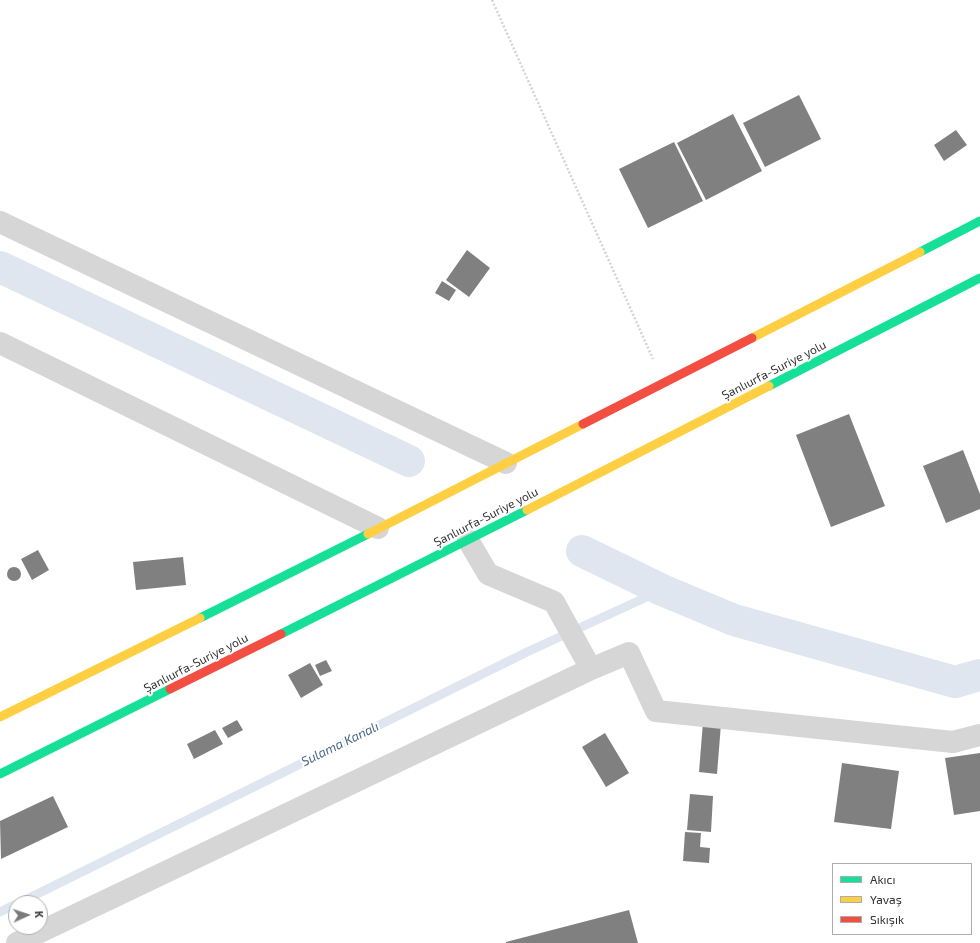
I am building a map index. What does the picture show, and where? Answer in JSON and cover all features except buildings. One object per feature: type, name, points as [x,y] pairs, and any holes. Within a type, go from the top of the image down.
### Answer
[{"type":"highway","points":[[0,717],[378,528],[980,222]]},
{"type":"highway","name":"Şanlıurfa-Suriye yolu","points":[[0,774],[468,540],[980,278]]},
{"type":"street","points":[[0,222],[506,463]]},
{"type":"street","points":[[0,343],[378,528]]},
{"type":"street","points":[[468,540],[488,574],[554,602],[588,665]]},
{"type":"street","points":[[17,943],[588,665],[629,653],[656,711],[953,742],[980,735]]},
{"type":"path","points":[[492,0],[664,383]]},
{"type":"waterway","points":[[0,267],[409,461]]},
{"type":"waterway","points":[[582,551],[662,590],[734,620],[955,682],[980,675]]},
{"type":"waterway","name":"Sulama Kanalı","points":[[35,895],[527,652],[662,590]]},
{"type":"waterway","name":"Sulama Kanalı","points":[[0,912],[8,908]]},
{"type":"traffic: fast","points":[[920,252],[980,221]]},
{"type":"traffic: fast","points":[[769,386],[980,278]]},
{"type":"traffic: fast","points":[[281,634],[527,510]]},
{"type":"traffic: fast","points":[[200,618],[368,534]]},
{"type":"traffic: fast","points":[[0,774],[170,689]]},
{"type":"traffic: slow","points":[[752,338],[920,252]]},
{"type":"traffic: slow","points":[[527,510],[769,386]]},
{"type":"traffic: slow","points":[[368,534],[583,424]]},
{"type":"traffic: slow","points":[[0,717],[200,618]]},
{"type":"traffic: jam","points":[[583,424],[752,338]]},
{"type":"traffic: jam","points":[[170,689],[281,634]]}]
